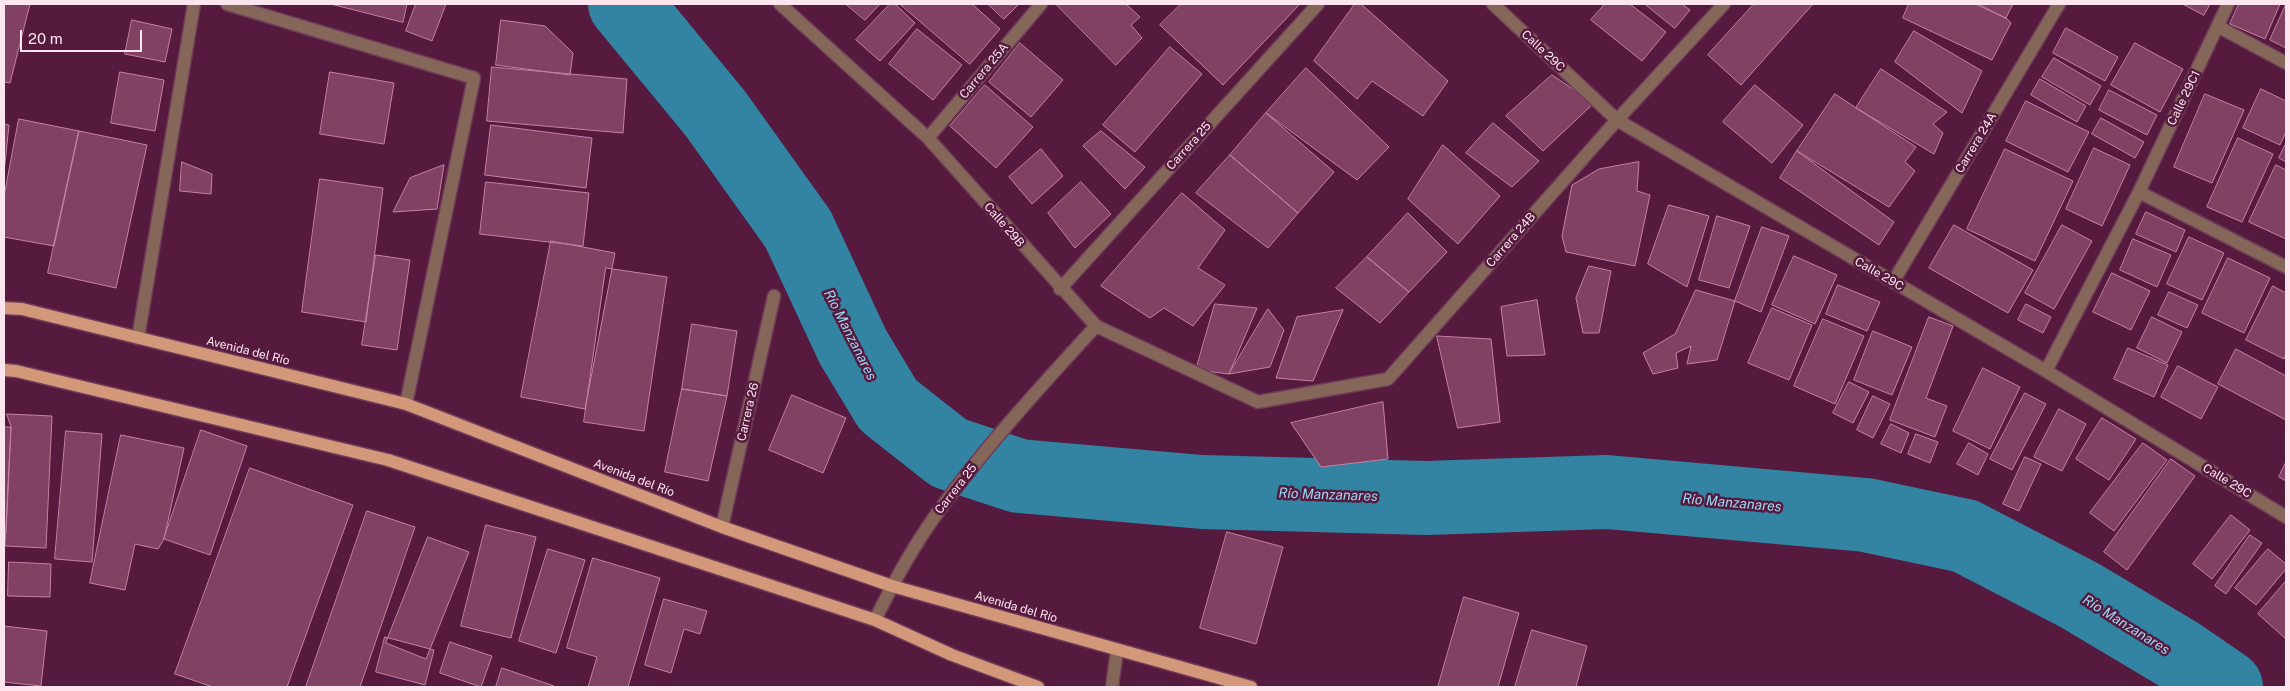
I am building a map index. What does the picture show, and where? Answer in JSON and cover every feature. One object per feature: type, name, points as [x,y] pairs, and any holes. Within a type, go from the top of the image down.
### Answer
[{"type":"main road","name":"Avenida del Río","points":[[4,308],[22,309],[406,404],[722,527],[892,586],[1251,687]]},
{"type":"main road","points":[[4,370],[16,371],[388,460],[874,620],[952,655],[1038,687]]},
{"type":"street","points":[[138,338],[194,4]]},
{"type":"street","points":[[226,4],[474,78],[406,404]]},
{"type":"street","name":"Calle 29B","points":[[780,4],[928,138],[1060,289],[1096,326],[1258,402]]},
{"type":"street","name":"Carrera 25A","points":[[928,138],[1041,4]]},
{"type":"street","name":"Carrera 25","points":[[1060,289],[1318,4]]},
{"type":"street","name":"Calle 29C","points":[[1493,4],[1617,120],[2046,371],[2286,517]]},
{"type":"street","name":"Carrera 24B","points":[[1258,402],[1388,379],[1617,120],[1724,4]]},
{"type":"street","name":"Carrera 24A","points":[[1893,282],[2059,4]]},
{"type":"street","name":"Calle 29C1","points":[[2046,371],[2139,192],[2219,27],[2228,4]]},
{"type":"street","points":[[2219,27],[2286,63]]},
{"type":"street","points":[[2139,192],[2286,267]]},
{"type":"street","name":"Carrera 26","points":[[722,527],[774,296]]},
{"type":"street","name":"Carrera 25","points":[[874,620],[892,586],[937,513],[1007,424],[1096,326]]},
{"type":"street","points":[[1112,687],[1117,650]]},
{"type":"building","points":[[4,4],[30,4],[10,83],[4,82]]},
{"type":"building","points":[[331,4],[407,4],[403,22]]},
{"type":"building","points":[[416,4],[446,4],[432,41],[406,31]]},
{"type":"building","points":[[846,4],[880,4],[865,20]]},
{"type":"building","points":[[890,4],[895,4],[915,23],[880,61],[856,40]]},
{"type":"building","points":[[900,4],[972,4],[1000,29],[970,64]]},
{"type":"building","points":[[988,4],[1019,4],[1004,19]]},
{"type":"building","points":[[1056,4],[1126,4],[1140,17],[1131,25],[1142,38],[1116,65]]},
{"type":"building","points":[[1181,4],[1299,5],[1223,85],[1160,25]]},
{"type":"building","points":[[1355,4],[1361,4],[1448,81],[1423,116],[1372,81],[1357,99],[1314,61]]},
{"type":"building","points":[[1605,4],[1630,4],[1666,32],[1642,61],[1591,20]]},
{"type":"building","points":[[1645,4],[1682,4],[1690,10],[1675,28]]},
{"type":"building","points":[[1754,4],[1813,4],[1741,85],[1708,55]]},
{"type":"building","points":[[1909,4],[1975,4],[2006,18],[2011,23],[1992,60],[1903,18]]},
{"type":"building","points":[[1979,4],[2013,4],[2006,18]]},
{"type":"building","points":[[2183,4],[2210,4],[2204,15]]},
{"type":"building","points":[[2239,4],[2280,4],[2265,39],[2230,24]]},
{"type":"building","points":[[2286,4],[2286,48],[2270,40]]},
{"type":"building","points":[[132,20],[172,29],[165,62],[125,54]]},
{"type":"building","points":[[501,20],[545,26],[573,53],[570,75],[496,65]]},
{"type":"building","points":[[2066,28],[2118,57],[2105,81],[2053,53]]},
{"type":"building","points":[[917,29],[962,65],[933,100],[889,64]]},
{"type":"building","points":[[1914,31],[1982,71],[1962,113],[1895,62]]},
{"type":"building","points":[[1020,43],[1063,80],[1031,117],[989,82]]},
{"type":"building","points":[[2135,43],[2183,69],[2160,112],[2111,85]]},
{"type":"building","points":[[1170,47],[1202,74],[1135,152],[1103,125]]},
{"type":"building","points":[[2054,58],[2101,86],[2090,105],[2042,77]]},
{"type":"building","points":[[492,67],[627,79],[623,133],[487,121]]},
{"type":"building","points":[[1306,68],[1389,147],[1357,180],[1266,113]]},
{"type":"building","points":[[1881,69],[1947,112],[1933,124],[1943,133],[1934,154],[1856,108]]},
{"type":"building","points":[[120,72],[164,80],[155,131],[111,123]]},
{"type":"building","points":[[330,72],[394,83],[384,144],[320,134]]},
{"type":"building","points":[[1552,75],[1594,103],[1543,151],[1506,116]]},
{"type":"building","points":[[2040,79],[2086,106],[2077,122],[2031,95]]},
{"type":"building","points":[[985,85],[1033,127],[996,168],[950,126]]},
{"type":"building","points":[[1755,85],[1803,125],[1772,163],[1723,122]]},
{"type":"building","points":[[2261,89],[2286,101],[2286,132],[2280,145],[2243,128]]},
{"type":"building","points":[[2109,90],[2157,115],[2147,135],[2099,110]]},
{"type":"building","points":[[1835,94],[1916,147],[1905,162],[1915,171],[1889,207],[1797,151]]},
{"type":"building","points":[[2205,94],[2244,110],[2212,183],[2174,167]]},
{"type":"building","points":[[2026,101],[2089,132],[2068,172],[2006,141]]},
{"type":"building","points":[[1266,113],[1334,172],[1298,213],[1230,155]]},
{"type":"building","points":[[2101,118],[2144,142],[2135,158],[2092,134]]},
{"type":"building","points":[[19,119],[79,131],[54,246],[4,237],[4,197]]},
{"type":"building","points":[[1493,123],[1539,161],[1512,187],[1466,153]]},
{"type":"building","points":[[4,124],[9,125],[4,173]]},
{"type":"building","points":[[491,125],[592,138],[586,188],[485,175]]},
{"type":"building","points":[[79,131],[147,145],[116,288],[48,273]]},
{"type":"building","points":[[1101,131],[1145,167],[1125,189],[1083,146]]},
{"type":"building","points":[[2238,138],[2273,154],[2242,222],[2207,207]]},
{"type":"building","points":[[2286,143],[2286,162],[2279,158]]},
{"type":"building","points":[[1443,145],[1500,196],[1458,244],[1408,199]]},
{"type":"building","points":[[2094,148],[2130,165],[2102,226],[2066,209]]},
{"type":"building","points":[[1041,149],[1063,176],[1032,204],[1009,177]]},
{"type":"building","points":[[2005,149],[2073,181],[2035,261],[1967,229]]},
{"type":"building","points":[[1797,151],[1894,222],[1879,245],[1780,178]]},
{"type":"building","points":[[1230,155],[1298,213],[1268,248],[1196,193]]},
{"type":"building","points":[[182,162],[212,174],[211,194],[180,191]]},
{"type":"building","points":[[1639,162],[1637,191],[1650,195],[1635,266],[1566,252],[1562,236],[1572,185],[1599,169]]},
{"type":"building","points":[[444,165],[437,209],[393,212],[410,178]]},
{"type":"building","points":[[2276,165],[2286,170],[2286,239],[2249,222]]},
{"type":"building","points":[[320,179],[383,188],[366,322],[302,312]]},
{"type":"building","points":[[486,182],[589,193],[583,246],[480,234]]},
{"type":"building","points":[[1081,182],[1111,214],[1075,248],[1048,213]]},
{"type":"building","points":[[1182,193],[1225,230],[1198,268],[1225,285],[1193,326],[1164,308],[1150,318],[1101,286]]},
{"type":"building","points":[[1669,205],[1709,216],[1687,287],[1648,264]]},
{"type":"building","points":[[2146,212],[2185,230],[2176,252],[2136,234]]},
{"type":"building","points":[[1408,213],[1447,252],[1409,292],[1367,257]]},
{"type":"building","points":[[1717,216],[1750,226],[1729,288],[1699,280]]},
{"type":"building","points":[[1954,225],[2033,270],[2008,313],[1929,268]]},
{"type":"building","points":[[2062,225],[2092,241],[2054,309],[2025,293]]},
{"type":"building","points":[[1762,227],[1789,236],[1761,312],[1735,301]]},
{"type":"building","points":[[2189,237],[2224,253],[2202,300],[2167,284]]},
{"type":"building","points":[[2133,239],[2171,255],[2157,287],[2120,270]]},
{"type":"building","points":[[551,241],[615,253],[585,409],[521,397]]},
{"type":"building","points":[[376,255],[410,260],[397,350],[362,345]]},
{"type":"building","points":[[1794,256],[1837,275],[1815,324],[1772,305]]},
{"type":"building","points":[[1367,257],[1409,292],[1380,323],[1336,288]]},
{"type":"building","points":[[2228,258],[2270,278],[2244,333],[2202,313]]},
{"type":"building","points":[[1589,266],[1611,271],[1599,333],[1583,333],[1576,298]]},
{"type":"building","points":[[606,268],[667,277],[644,431],[584,422]]},
{"type":"building","points":[[2112,273],[2150,291],[2131,330],[2093,312]]},
{"type":"building","points":[[1838,285],[1880,302],[1867,331],[1826,314]]},
{"type":"building","points":[[2273,286],[2286,293],[2286,354],[2284,359],[2246,340]]},
{"type":"building","points":[[1696,290],[1735,301],[1717,360],[1687,364],[1691,346],[1676,353],[1678,368],[1653,374],[1643,353],[1675,334]]},
{"type":"building","points":[[2169,292],[2198,305],[2187,328],[2158,315]]},
{"type":"building","points":[[1537,300],[1545,355],[1507,356],[1501,307]]},
{"type":"building","points":[[1215,304],[1257,308],[1229,374],[1196,370]]},
{"type":"building","points":[[2026,304],[2051,317],[2043,333],[2018,320]]},
{"type":"building","points":[[1772,308],[1812,325],[1789,380],[1748,363]]},
{"type":"building","points":[[1268,309],[1284,330],[1270,367],[1229,374]]},
{"type":"building","points":[[1343,310],[1313,381],[1276,378],[1297,317]]},
{"type":"building","points":[[1929,317],[1953,326],[1926,398],[1947,406],[1935,437],[1890,420]]},
{"type":"building","points":[[2152,317],[2182,332],[2167,363],[2137,348]]},
{"type":"building","points":[[1823,319],[1864,336],[1835,404],[1794,386]]},
{"type":"building","points":[[692,324],[737,331],[727,396],[682,389]]},
{"type":"building","points":[[1873,331],[1912,347],[1892,395],[1854,380]]},
{"type":"building","points":[[1437,336],[1491,339],[1500,422],[1458,428]]},
{"type":"building","points":[[2128,348],[2168,365],[2154,397],[2114,379]]},
{"type":"building","points":[[2236,349],[2286,376],[2286,420],[2218,384]]},
{"type":"building","points":[[2178,366],[2218,387],[2201,419],[2161,397]]},
{"type":"building","points":[[1983,368],[2020,387],[1990,449],[1953,431]]},
{"type":"building","points":[[1849,382],[1869,392],[1853,423],[1833,413]]},
{"type":"building","points":[[682,389],[727,396],[708,481],[665,472]]},
{"type":"building","points":[[2025,393],[2046,404],[2012,470],[1990,459]]},
{"type":"building","points":[[792,395],[846,418],[823,473],[769,450]]},
{"type":"building","points":[[1873,396],[1890,404],[1873,438],[1857,430]]},
{"type":"building","points":[[1383,402],[1388,459],[1321,467],[1291,423]]},
{"type":"building","points":[[2059,409],[2086,424],[2062,471],[2034,457]]},
{"type":"building","points":[[7,414],[52,416],[46,548],[5,546],[11,427]]},
{"type":"building","points":[[2102,418],[2136,439],[2109,480],[2076,459]]},
{"type":"building","points":[[1891,424],[1909,433],[1901,453],[1881,444]]},
{"type":"building","points":[[4,427],[11,427],[6,533],[4,533]]},
{"type":"building","points":[[201,430],[247,446],[210,555],[164,539]]},
{"type":"building","points":[[66,431],[102,434],[92,562],[55,559]]},
{"type":"building","points":[[1916,434],[1938,442],[1930,463],[1908,454]]},
{"type":"building","points":[[121,435],[184,448],[164,539],[158,549],[135,544],[125,590],[90,583]]},
{"type":"building","points":[[1969,443],[1988,454],[1978,475],[1957,464]]},
{"type":"building","points":[[2143,443],[2167,460],[2114,531],[2090,513]]},
{"type":"building","points":[[2025,457],[2041,464],[2019,511],[2003,504]]},
{"type":"building","points":[[2171,459],[2195,476],[2127,570],[2104,552]]},
{"type":"building","points":[[2286,462],[2286,481],[2279,477]]},
{"type":"building","points":[[250,468],[353,505],[287,687],[213,687],[175,674]]},
{"type":"building","points":[[367,511],[415,527],[360,687],[306,687]]},
{"type":"building","points":[[2231,515],[2250,530],[2212,579],[2193,564]]},
{"type":"building","points":[[486,525],[536,537],[511,638],[461,626]]},
{"type":"building","points":[[1227,532],[1283,547],[1256,644],[1200,628]]},
{"type":"building","points":[[2250,535],[2262,543],[2226,594],[2215,586]]},
{"type":"building","points":[[428,537],[469,552],[426,659],[386,643]]},
{"type":"building","points":[[548,549],[585,560],[556,653],[519,641]]},
{"type":"building","points":[[2268,549],[2286,564],[2286,569],[2256,605],[2235,588]]},
{"type":"building","points":[[593,558],[660,578],[628,687],[588,687],[597,657],[567,648]]},
{"type":"building","points":[[9,562],[51,564],[50,597],[8,596]]},
{"type":"building","points":[[2286,581],[2286,639],[2258,614]]},
{"type":"building","points":[[1464,597],[1519,613],[1498,687],[1438,687]]},
{"type":"building","points":[[664,599],[707,611],[700,634],[684,629],[671,673],[645,665]]},
{"type":"building","points":[[4,626],[47,631],[41,686],[4,682]]},
{"type":"building","points":[[1532,630],[1587,646],[1576,687],[1515,687]]},
{"type":"building","points":[[385,637],[434,650],[425,685],[376,672]]},
{"type":"building","points":[[450,642],[492,656],[481,687],[440,673]]},
{"type":"building","points":[[502,668],[554,686],[496,687]]},
{"type":"waterway","name":"Río Manzanares","points":[[625,4],[715,113],[798,229],[853,347],[888,405],[949,453],[1019,476],[1202,492],[1426,498],[1607,492],[1866,515],[1965,536],[2079,595],[2178,654],[2226,687]]}]
